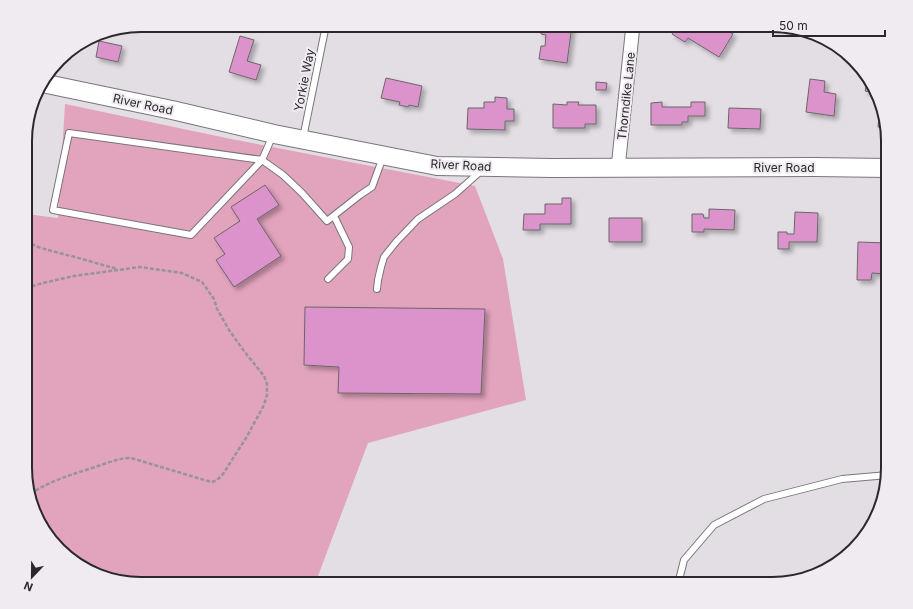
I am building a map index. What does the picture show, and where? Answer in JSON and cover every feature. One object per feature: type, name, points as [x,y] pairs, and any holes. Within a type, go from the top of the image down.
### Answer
[{"type":"main road","name":"River Road","points":[[48,84],[172,110],[274,134],[437,166],[618,168],[881,168]]},
{"type":"street","name":"Thorndike Lane","points":[[618,168],[632,32]]},
{"type":"lane","name":"Yorkie Way","points":[[303,140],[325,32]]},
{"type":"lane","points":[[274,134],[262,160],[191,235],[53,210],[69,133],[262,160],[302,193],[327,221],[372,187],[383,155]]},
{"type":"lane","points":[[377,289],[384,257],[396,242],[418,219],[455,194],[486,167]]},
{"type":"lane","points":[[328,279],[348,259],[349,248],[334,216]]},
{"type":"lane","points":[[680,577],[684,560],[714,525],[764,499],[842,479],[881,476]]},
{"type":"path","points":[[32,245],[120,270]]},
{"type":"path","points":[[32,286],[74,276],[140,268],[182,273],[202,282],[214,299],[229,330],[264,376],[267,395],[264,405],[242,444],[223,474],[217,480],[212,482],[131,458],[124,458],[54,480],[35,491]]},
{"type":"shaded area","points":[[65,104],[231,139],[475,186],[503,259],[526,400],[368,443],[318,577],[134,577],[120,575],[93,566],[80,559],[64,545],[55,534],[40,510],[33,482],[32,215],[58,218]]},
{"type":"building","points":[[541,32],[571,32],[567,63],[539,59],[541,46],[545,46],[546,35],[541,34]]},
{"type":"building","points":[[673,32],[730,32],[733,34],[719,57],[688,38],[685,42],[672,34]]},
{"type":"building","points":[[240,36],[254,40],[247,61],[261,65],[256,80],[229,72]]},
{"type":"building","points":[[99,41],[122,46],[118,62],[96,57]]},
{"type":"building","points":[[386,78],[422,86],[418,107],[399,105],[400,102],[381,98]]},
{"type":"building","points":[[810,79],[825,81],[824,92],[836,94],[834,116],[806,112]]},
{"type":"building","points":[[596,82],[607,83],[606,90],[596,90]]},
{"type":"building","points":[[866,86],[869,92],[865,91]]},
{"type":"building","points":[[495,97],[507,98],[507,109],[514,109],[514,121],[505,121],[505,130],[467,129],[468,108],[484,108],[484,102],[495,102]]},
{"type":"building","points":[[567,102],[579,102],[578,105],[596,105],[596,124],[585,124],[585,128],[553,128],[553,104],[567,105]]},
{"type":"building","points":[[662,102],[662,107],[691,107],[691,102],[705,102],[705,116],[688,116],[688,122],[682,122],[682,125],[651,125],[651,103]]},
{"type":"building","points":[[729,108],[761,109],[760,129],[728,128]]},
{"type":"building","points":[[265,185],[279,205],[257,219],[281,256],[234,287],[216,260],[225,254],[214,238],[240,221],[231,207]]},
{"type":"building","points":[[562,198],[571,198],[571,224],[540,224],[540,230],[523,230],[524,214],[545,214],[545,204],[562,204]]},
{"type":"building","points":[[709,209],[735,210],[734,230],[704,229],[704,232],[692,232],[692,214],[703,214],[704,218],[709,218]]},
{"type":"building","points":[[795,212],[818,213],[817,242],[789,242],[789,249],[778,249],[778,232],[794,234]]},
{"type":"building","points":[[609,218],[642,218],[642,242],[609,242]]},
{"type":"building","points":[[858,242],[881,243],[881,274],[872,273],[871,280],[857,280]]},
{"type":"building","points":[[305,307],[485,309],[481,394],[338,393],[339,367],[304,365]]}]
